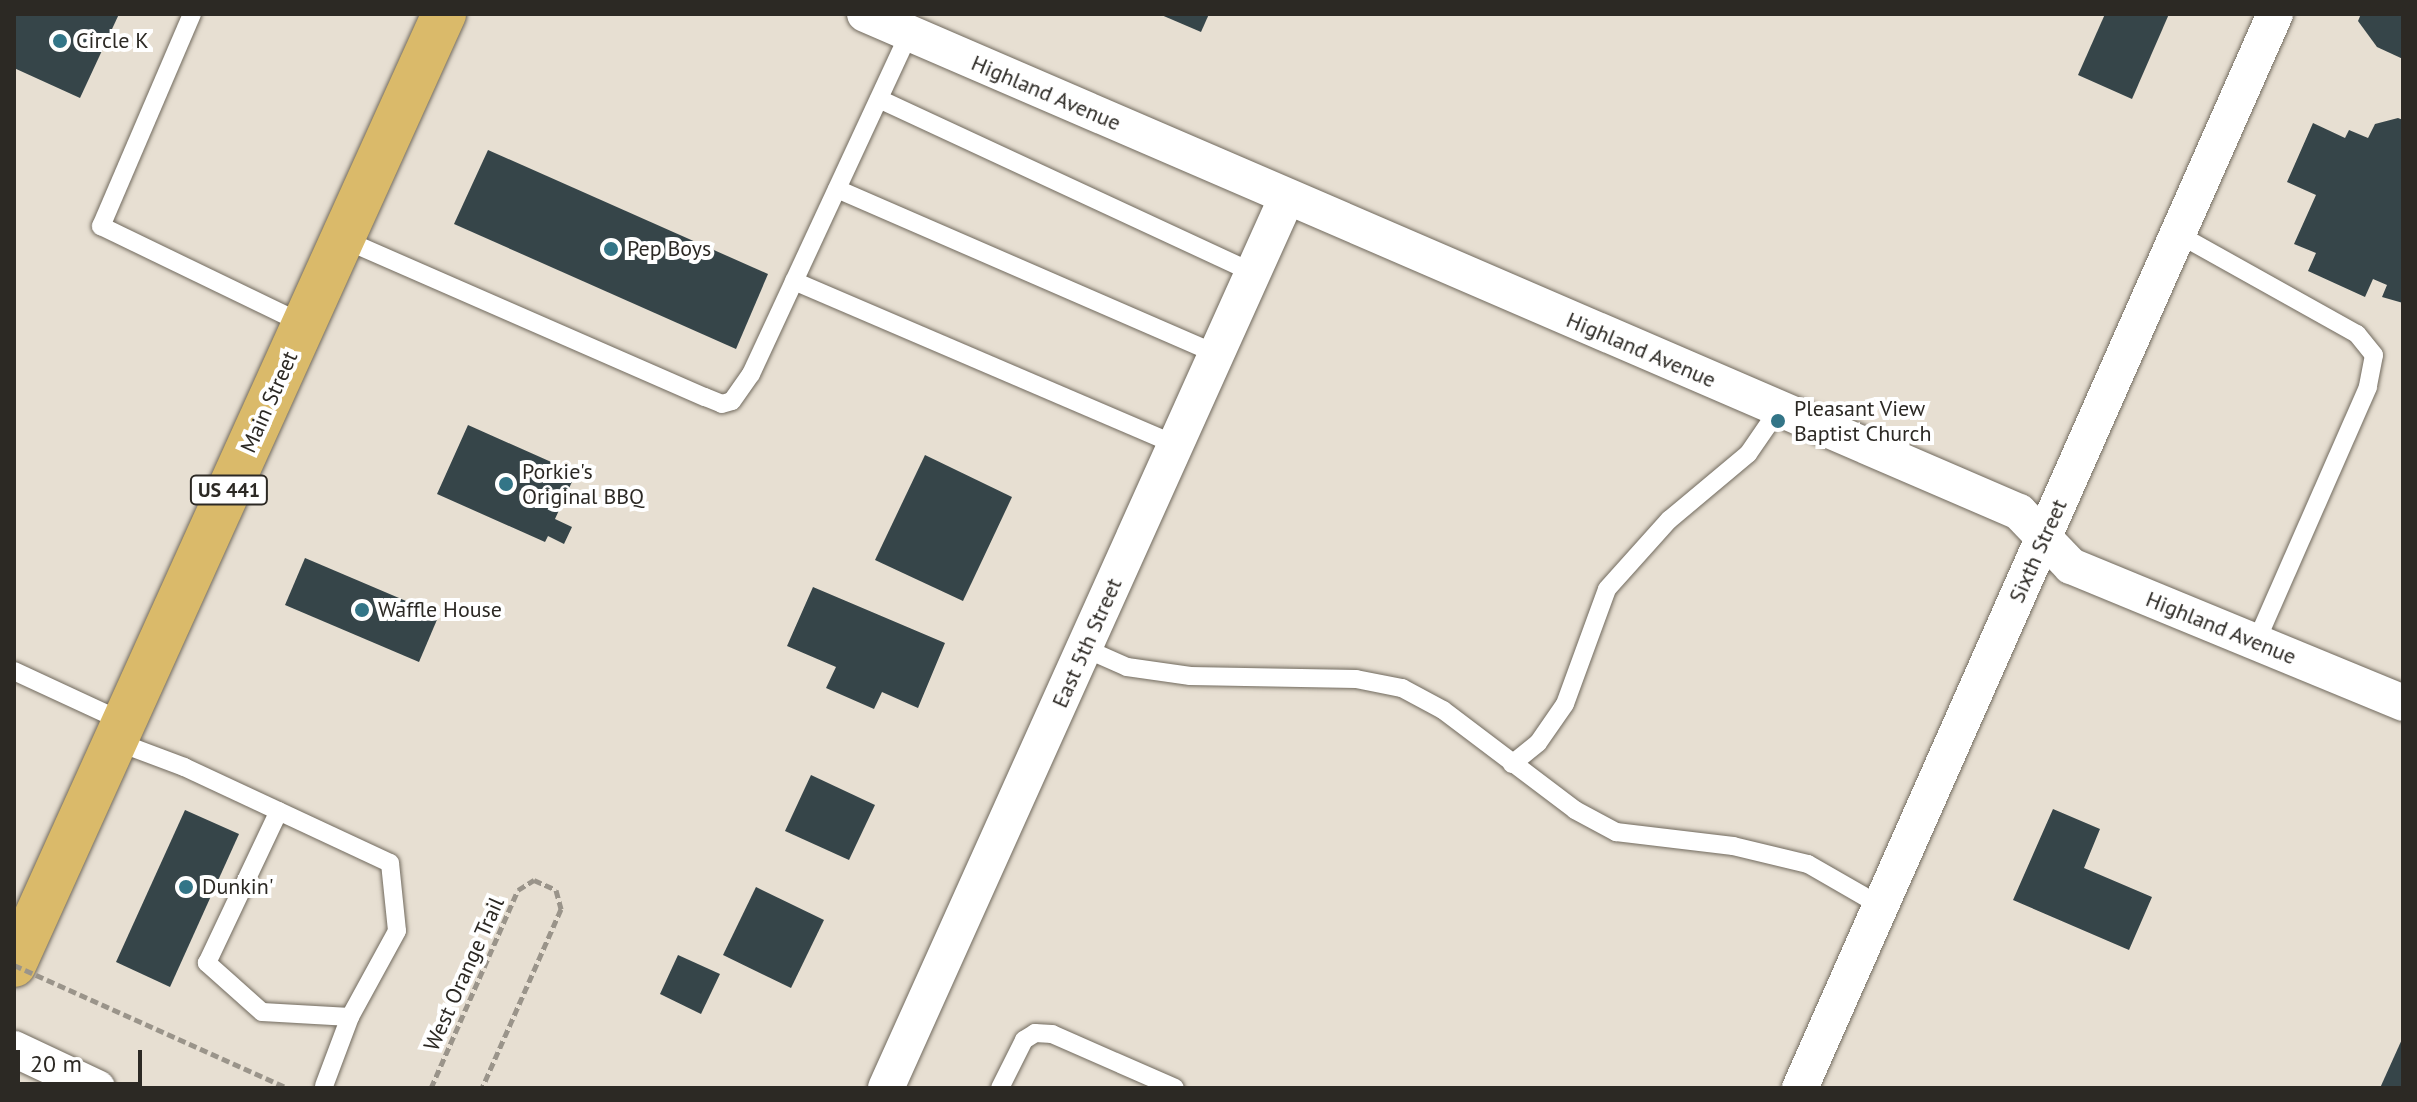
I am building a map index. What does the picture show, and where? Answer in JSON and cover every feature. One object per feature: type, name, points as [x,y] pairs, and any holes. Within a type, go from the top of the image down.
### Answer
[{"type":"main road","name":"Main Street","points":[[14,965],[444,14]]},
{"type":"street","name":"Highland Avenue","points":[[865,14],[2019,512],[2071,566],[2403,703]]},
{"type":"street","name":"Sixth Street","points":[[1800,1088],[2275,14]]},
{"type":"street","name":"East 5th Street","points":[[886,1088],[1287,197]]},
{"type":"street","points":[[14,1049],[97,1088]]},
{"type":"lane","points":[[192,14],[101,226],[304,324]]},
{"type":"lane","points":[[343,239],[722,404],[741,392],[909,33]]},
{"type":"lane","points":[[879,99],[1253,273]]},
{"type":"lane","points":[[837,189],[1217,354]]},
{"type":"lane","points":[[2178,234],[2357,334],[2374,355],[2368,387],[2256,642]]},
{"type":"lane","points":[[794,281],[1176,445]]},
{"type":"lane","points":[[1512,764],[1538,743],[1565,704],[1607,589],[1669,520],[1748,454],[1779,409]]},
{"type":"lane","points":[[1084,648],[1127,667],[1190,676],[1356,679],[1402,688],[1443,710],[1575,810],[1616,832],[1733,846],[1808,864],[1881,906]]},
{"type":"lane","points":[[14,671],[120,732],[390,863],[397,931],[350,1017],[324,1086]]},
{"type":"lane","points":[[279,811],[207,963],[262,1012],[350,1017]]},
{"type":"lane","points":[[1000,1088],[1024,1040],[1035,1033],[1052,1034],[1175,1088]]},
{"type":"path","name":"West Orange Trail","points":[[431,1088],[518,890],[534,880],[556,890],[561,909],[482,1088]]},
{"type":"path","points":[[14,965],[288,1088]]},
{"type":"building","name":"Circle K","points":[[14,14],[119,14],[80,98],[14,68]]},
{"type":"building","points":[[1159,14],[1209,14],[1201,32]]},
{"type":"building","points":[[2105,14],[2169,14],[2132,99],[2078,75]]},
{"type":"building","points":[[2361,14],[2403,14],[2403,59],[2377,47],[2358,21]]},
{"type":"building","points":[[2398,118],[2403,120],[2403,303],[2382,297],[2387,285],[2373,279],[2365,297],[2308,271],[2316,253],[2294,244],[2316,195],[2287,182],[2313,123],[2345,138],[2349,130],[2368,138],[2375,124]]},
{"type":"building","name":"Pep Boys","points":[[488,150],[768,274],[736,349],[454,224]]},
{"type":"building","name":"Porkie's Original BBQ","points":[[468,425],[576,473],[555,519],[572,527],[564,544],[548,536],[545,542],[437,494]]},
{"type":"building","points":[[925,455],[1012,497],[963,601],[875,560]]},
{"type":"building","name":"Waffle House","points":[[305,558],[439,615],[419,662],[285,605]]},
{"type":"building","points":[[813,587],[945,643],[918,708],[882,692],[874,709],[826,688],[836,667],[787,646]]},
{"type":"building","points":[[811,775],[875,805],[849,860],[785,831]]},
{"type":"building","points":[[2053,809],[2100,829],[2084,868],[2152,897],[2129,950],[2013,900]]},
{"type":"building","points":[[185,810],[239,834],[170,987],[116,962]]},
{"type":"building","points":[[756,887],[824,920],[791,988],[723,955]]},
{"type":"building","points":[[678,955],[720,974],[701,1014],[660,994]]},
{"type":"building","points":[[2403,1037],[2403,1088],[2380,1088]]},
{"type":"place","name":"Circle K","points":[[60,41]]},
{"type":"place","name":"Pep Boys","points":[[611,249]]},
{"type":"place","name":"Pleasant View Baptist Church","points":[[1778,421]]},
{"type":"place","name":"Porkie's Original BBQ","points":[[506,484]]},
{"type":"place","name":"Waffle House","points":[[362,610]]},
{"type":"place","name":"Dunkin'","points":[[186,887]]}]
